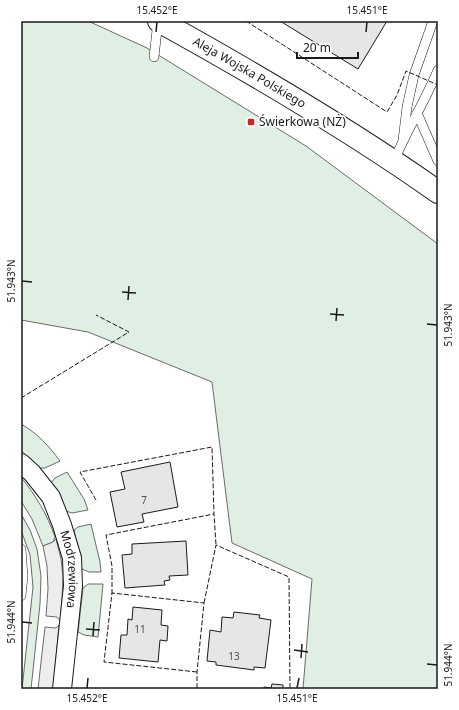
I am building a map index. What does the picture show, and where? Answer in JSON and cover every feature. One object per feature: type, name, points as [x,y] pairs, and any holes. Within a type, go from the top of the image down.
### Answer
[{"type":"main road","name":"Aleja Wojska Polskiego","points":[[158,21],[222,56],[300,102],[394,161],[438,192]]},
{"type":"street","name":"Modrzewiowa","points":[[21,463],[32,473],[51,497],[62,525],[72,558],[73,586],[62,689]]},
{"type":"lane","points":[[154,57],[158,21]]},
{"type":"lane","points":[[403,140],[407,107],[414,75],[433,21]]},
{"type":"lane","points":[[394,161],[438,70]]},
{"type":"lane","points":[[417,113],[438,161]]},
{"type":"lane","points":[[21,548],[23,576],[21,596]]},
{"type":"green space","points":[[21,21],[88,21],[147,48],[306,146],[438,244],[438,689],[303,689],[312,579],[232,543],[212,382],[88,332],[21,320]]},
{"type":"green space","points":[[21,424],[42,440],[60,461],[45,468],[39,468],[21,450]]},
{"type":"green space","points":[[67,472],[84,499],[88,510],[72,513],[66,511],[51,483],[55,478]]},
{"type":"green space","points":[[21,477],[32,491],[45,513],[55,537],[53,542],[43,546],[32,519],[21,501]]},
{"type":"green space","points":[[21,514],[30,530],[37,549],[41,576],[40,604],[31,689],[22,689],[33,587],[30,555],[21,530]]},
{"type":"green space","points":[[91,524],[101,572],[89,572],[82,569],[74,530],[78,527]]},
{"type":"green space","points":[[88,584],[103,584],[98,637],[84,635],[78,632],[83,588]]},
{"type":"shaded area","points":[[56,539],[63,576],[60,621],[57,617],[46,616],[48,589],[47,566],[43,546],[53,542]]},
{"type":"shaded area","points":[[59,625],[53,689],[38,689],[45,627],[56,628]]},
{"type":"building","points":[[280,21],[387,21],[358,69]]},
{"type":"building","points":[[170,462],[178,507],[142,514],[144,522],[117,527],[110,492],[125,489],[121,472]]},
{"type":"building","points":[[186,541],[188,575],[169,576],[170,580],[164,581],[165,585],[125,588],[122,555],[132,554],[132,544]]},
{"type":"building","points":[[133,607],[162,610],[161,625],[168,626],[167,641],[160,640],[158,662],[119,658],[121,635],[127,635],[128,619],[132,620]]},
{"type":"building","points":[[234,612],[260,615],[259,618],[271,620],[265,668],[254,667],[254,670],[216,665],[216,662],[207,661],[210,630],[221,632],[222,617],[233,618]]},
{"type":"building","points":[[272,684],[283,685],[283,689],[264,689],[264,687],[271,688]]},
{"type":"fence","points":[[246,21],[387,112],[397,95],[406,71],[438,85]]},
{"type":"fence","points":[[21,398],[129,332],[96,315]]},
{"type":"fence","points":[[96,500],[80,472],[212,447],[216,545]]},
{"type":"fence","points":[[112,594],[112,566],[106,535],[214,514]]},
{"type":"fence","points":[[204,603],[216,545],[289,577],[290,689]]},
{"type":"fence","points":[[197,672],[104,662],[112,593],[204,603],[197,672],[197,689]]},
{"type":"place","name":"Świerkowa (NŻ)","points":[[251,122]]}]
